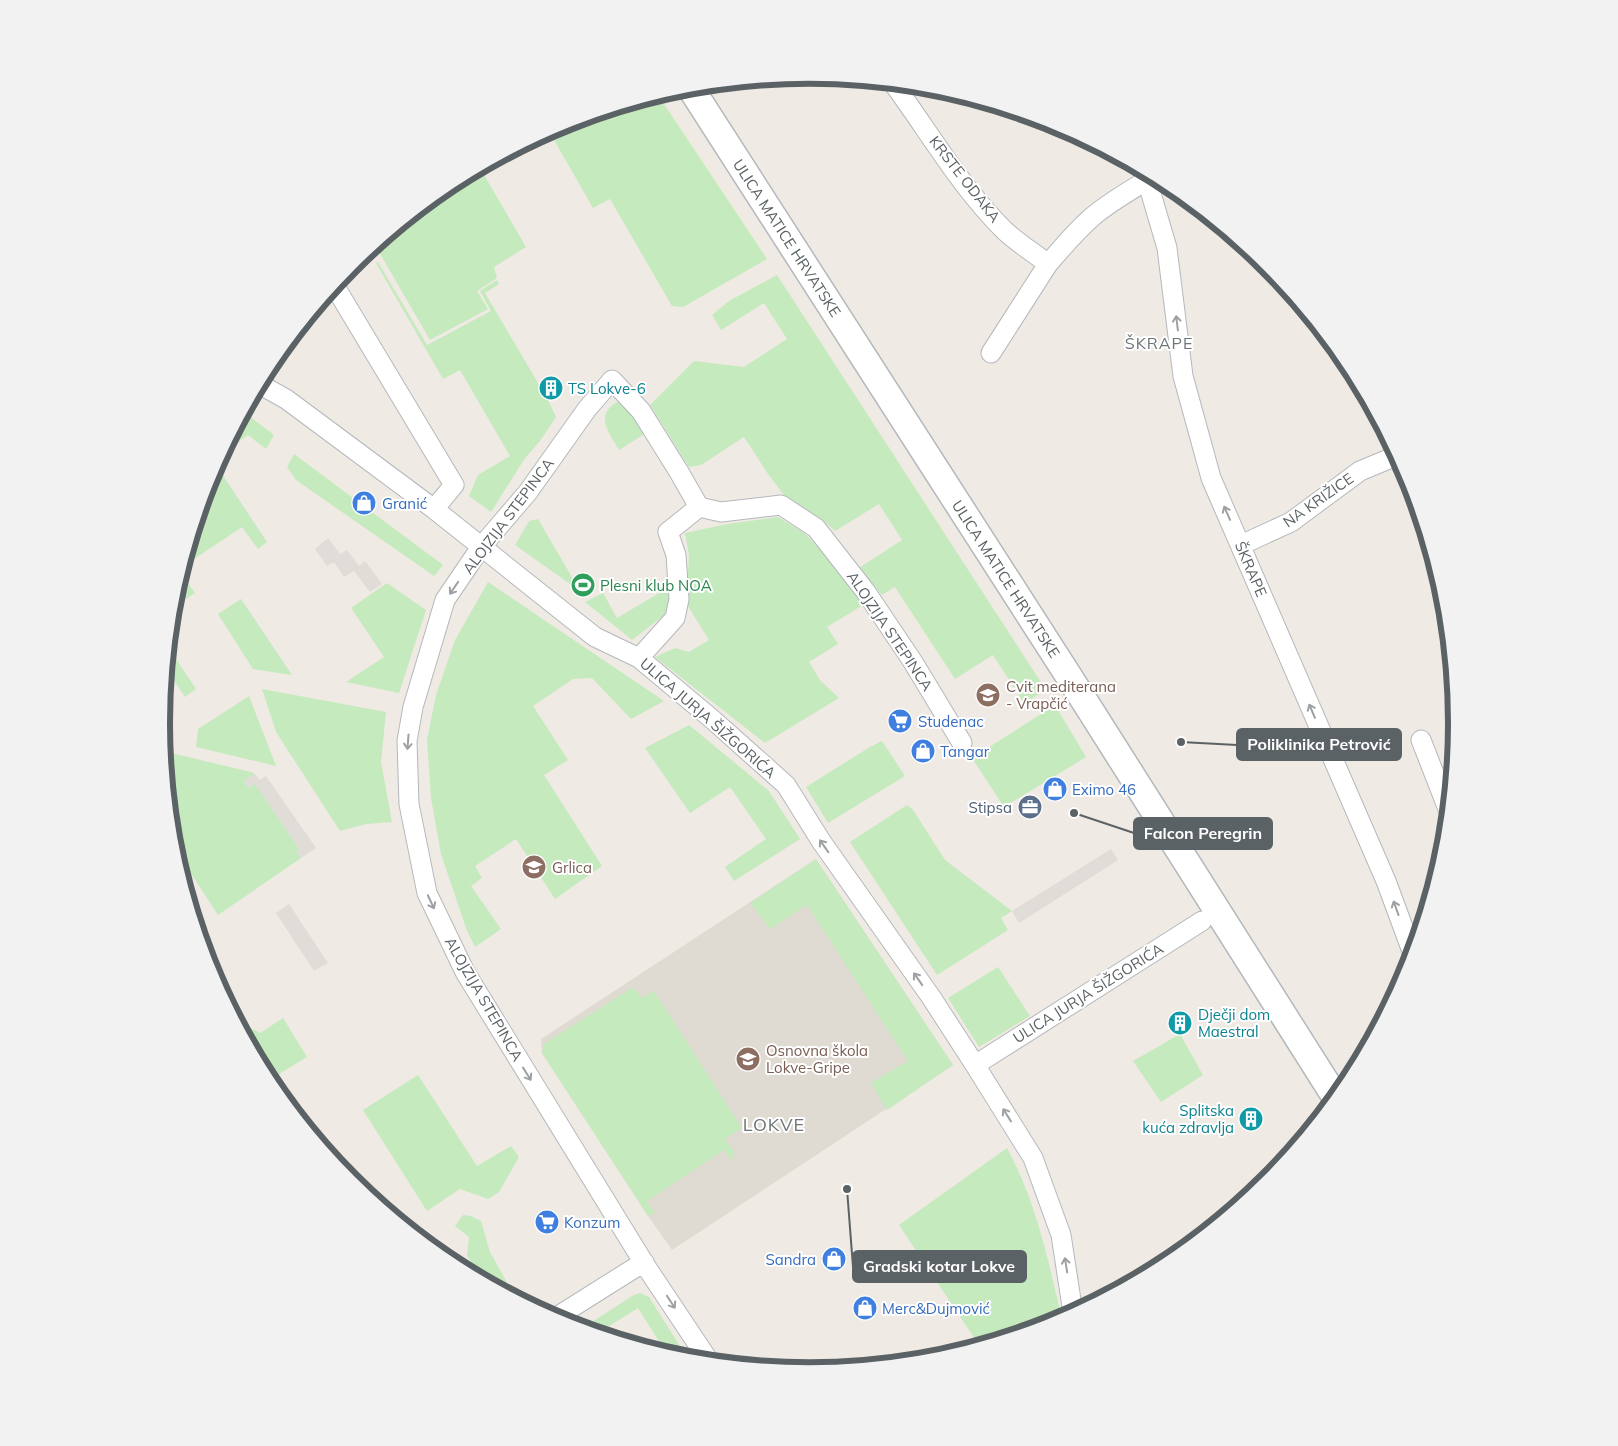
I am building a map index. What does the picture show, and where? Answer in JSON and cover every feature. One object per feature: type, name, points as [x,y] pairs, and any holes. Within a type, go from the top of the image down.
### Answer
[{"type":"street","name":"KRSTE ODAKA","points":[[898,90],[960,177],[984,207],[1006,232],[1048,264]]},
{"type":"street","name":"ULICA MATICE HRVATSKE","points":[[695,94],[1068,675],[1332,1091]]},
{"type":"street","points":[[991,353],[1048,264],[1091,218],[1142,177]]},
{"type":"street","name":"ŠKRAPE","points":[[1145,179],[1168,248],[1183,376],[1211,478],[1386,881],[1409,943]]},
{"type":"street","points":[[338,291],[454,485],[434,509]]},
{"type":"street","name":"ALOJZIJA STEPINCA","points":[[704,1353],[644,1262],[500,1032],[465,972],[427,893],[409,804],[407,741],[413,707],[446,600],[481,547],[528,492],[587,409],[612,380],[641,411],[699,507],[721,512],[781,505],[816,528],[866,592],[913,662],[962,743]]},
{"type":"street","name":"ULICA JURJA ŠIŽGORIĆA","points":[[265,387],[286,399],[434,509],[595,637],[639,658],[712,719],[786,785],[821,841],[931,997],[1033,1158],[1061,1235],[1072,1306]]},
{"type":"street","name":"NA KRIŽICE","points":[[1241,546],[1291,522],[1360,471],[1391,458]]},
{"type":"street","points":[[639,658],[675,618],[680,599],[676,555],[668,532],[699,507]]},
{"type":"street","points":[[1421,740],[1444,799]]},
{"type":"street","name":"ULICA JURJA ŠIŽGORIĆA","points":[[975,1065],[1202,921]]},
{"type":"street","points":[[562,1313],[644,1262]]},
{"type":"shaded area","points":[[328,538],[340,554],[347,550],[359,566],[365,561],[382,584],[370,592],[354,571],[344,577],[334,562],[327,566],[315,549]]},
{"type":"shaded area","points":[[254,773],[260,780],[266,776],[316,848],[301,858],[296,851],[299,849],[255,785],[249,788],[244,780]]},
{"type":"shaded area","points":[[1111,849],[1118,860],[1019,923],[1012,911]]},
{"type":"shaded area","name":"Osnovna škola Lokve-Gripe","points":[[816,859],[953,1065],[672,1250],[542,1053],[541,1039]]},
{"type":"shaded area","points":[[289,904],[328,963],[314,971],[276,913]]},
{"type":"green space","points":[[662,101],[767,259],[683,307],[672,306],[610,199],[593,208],[553,137],[604,118]]},
{"type":"green space","points":[[483,173],[526,247],[494,267],[497,278],[477,291],[488,309],[430,340],[378,251],[420,216]]},
{"type":"green space","points":[[378,262],[427,345],[491,311],[480,291],[497,280],[499,284],[485,293],[548,400],[556,417],[540,441],[525,458],[491,512],[469,496],[478,475],[510,456],[460,370],[443,379],[376,263]]},
{"type":"green space","points":[[777,275],[1046,690],[1024,703],[993,655],[955,679],[895,587],[882,595],[859,568],[902,540],[879,504],[835,531],[824,521],[784,495],[744,437],[701,465],[689,467],[650,405],[694,361],[744,367],[787,339],[764,303],[721,330],[712,315],[729,301]]},
{"type":"green space","points":[[617,402],[629,404],[646,433],[619,450],[608,431],[605,419],[610,407]]},
{"type":"green space","points":[[249,416],[274,435],[266,449],[248,435],[234,445]]},
{"type":"green space","points":[[294,454],[443,565],[434,576],[296,480],[287,467]]},
{"type":"green space","points":[[221,472],[267,542],[258,549],[242,527],[191,561]]},
{"type":"green space","points":[[778,517],[804,533],[831,560],[863,605],[827,627],[838,644],[809,662],[820,680],[839,698],[765,743],[655,657],[675,648],[689,652],[709,640],[686,603],[689,555],[685,533],[727,524]]},
{"type":"green space","points":[[538,519],[580,591],[515,545],[529,521]]},
{"type":"green space","points":[[186,581],[195,593],[184,600],[182,597]]},
{"type":"green space","points":[[488,582],[664,701],[631,719],[592,678],[573,679],[533,706],[568,760],[544,775],[602,866],[555,899],[516,839],[475,866],[482,878],[471,886],[501,929],[475,947],[467,931],[441,854],[431,798],[427,740],[436,695],[455,640]]},
{"type":"green space","points":[[387,583],[426,610],[399,693],[346,682],[384,657],[351,608]]},
{"type":"green space","points":[[666,589],[672,601],[667,613],[632,640],[585,602],[603,593],[617,618]]},
{"type":"green space","points":[[241,599],[292,675],[253,669],[218,614]]},
{"type":"green space","points":[[174,655],[196,689],[185,697],[172,677]]},
{"type":"green space","points":[[262,689],[386,712],[381,762],[392,822],[366,824],[340,831],[276,732]]},
{"type":"green space","points":[[249,696],[276,766],[196,747],[198,729]]},
{"type":"green space","points":[[1055,705],[1086,757],[1004,807],[972,758]]},
{"type":"green space","points":[[689,725],[769,791],[800,839],[734,881],[725,867],[766,839],[730,787],[690,813],[645,748]]},
{"type":"green space","points":[[882,741],[905,776],[828,823],[806,787]]},
{"type":"green space","points":[[171,753],[255,773],[244,781],[249,788],[255,784],[299,849],[296,851],[301,858],[218,915],[187,867],[175,806]]},
{"type":"green space","points":[[907,805],[913,810],[945,860],[1012,911],[1001,918],[1008,930],[937,975],[850,842]]},
{"type":"green space","points":[[816,859],[953,1065],[887,1110],[871,1083],[908,1061],[807,905],[770,929],[750,903]]},
{"type":"green space","points":[[998,967],[1030,1016],[979,1047],[948,998]]},
{"type":"green space","points":[[633,987],[642,998],[654,991],[742,1128],[725,1139],[734,1152],[732,1161],[724,1150],[647,1201],[655,1213],[648,1216],[542,1053],[544,1044]]},
{"type":"green space","points":[[283,1018],[307,1057],[276,1076],[249,1031],[253,1029],[260,1033]]},
{"type":"green space","points":[[1180,1034],[1203,1075],[1161,1102],[1133,1061]]},
{"type":"green space","points":[[418,1075],[477,1166],[511,1146],[519,1157],[499,1192],[488,1199],[460,1189],[427,1211],[363,1110]]},
{"type":"green space","points":[[1007,1148],[1026,1189],[1040,1231],[1060,1311],[975,1340],[899,1225]]},
{"type":"green space","points":[[463,1215],[471,1216],[481,1221],[490,1252],[510,1288],[476,1268],[467,1256],[469,1237],[455,1226]]},
{"type":"green space","points":[[640,1293],[649,1297],[682,1350],[661,1344],[638,1308],[605,1328],[590,1323],[632,1296]]},
{"type":"place","name":"TS Lokve-6","points":[[551,388]]},
{"type":"place","name":"Granić","points":[[364,503]]},
{"type":"place","name":"Plesni klub NOA","points":[[583,585]]},
{"type":"place","name":"Cvit mediterana - Vrapčić","points":[[988,695]]},
{"type":"place","name":"Studenac","points":[[900,721]]},
{"type":"place","name":"Poliklinika Petrović","points":[[1181,742]]},
{"type":"place","name":"Tangar","points":[[923,751]]},
{"type":"place","name":"Eximo 46","points":[[1055,789]]},
{"type":"place","name":"Stipsa","points":[[1030,807]]},
{"type":"place","name":"Falcon Peregrin","points":[[1074,813]]},
{"type":"place","name":"Grlica","points":[[534,867]]},
{"type":"place","name":"Dječji dom Maestral","points":[[1180,1023]]},
{"type":"place","name":"Osnovna škola Lokve-Gripe","points":[[748,1059]]},
{"type":"place","name":"Splitska kuća zdravlja","points":[[1251,1119]]},
{"type":"place","name":"Gradski kotar Lokve","points":[[847,1189]]},
{"type":"place","name":"Konzum","points":[[547,1222]]},
{"type":"place","name":"Sandra","points":[[834,1259]]},
{"type":"place","name":"Merc&Dujmović","points":[[865,1308]]},
{"type":"district","name":"ŠKRAPE","points":[[1159,343]]},
{"type":"district","name":"LOKVE","points":[[774,1124]]}]
